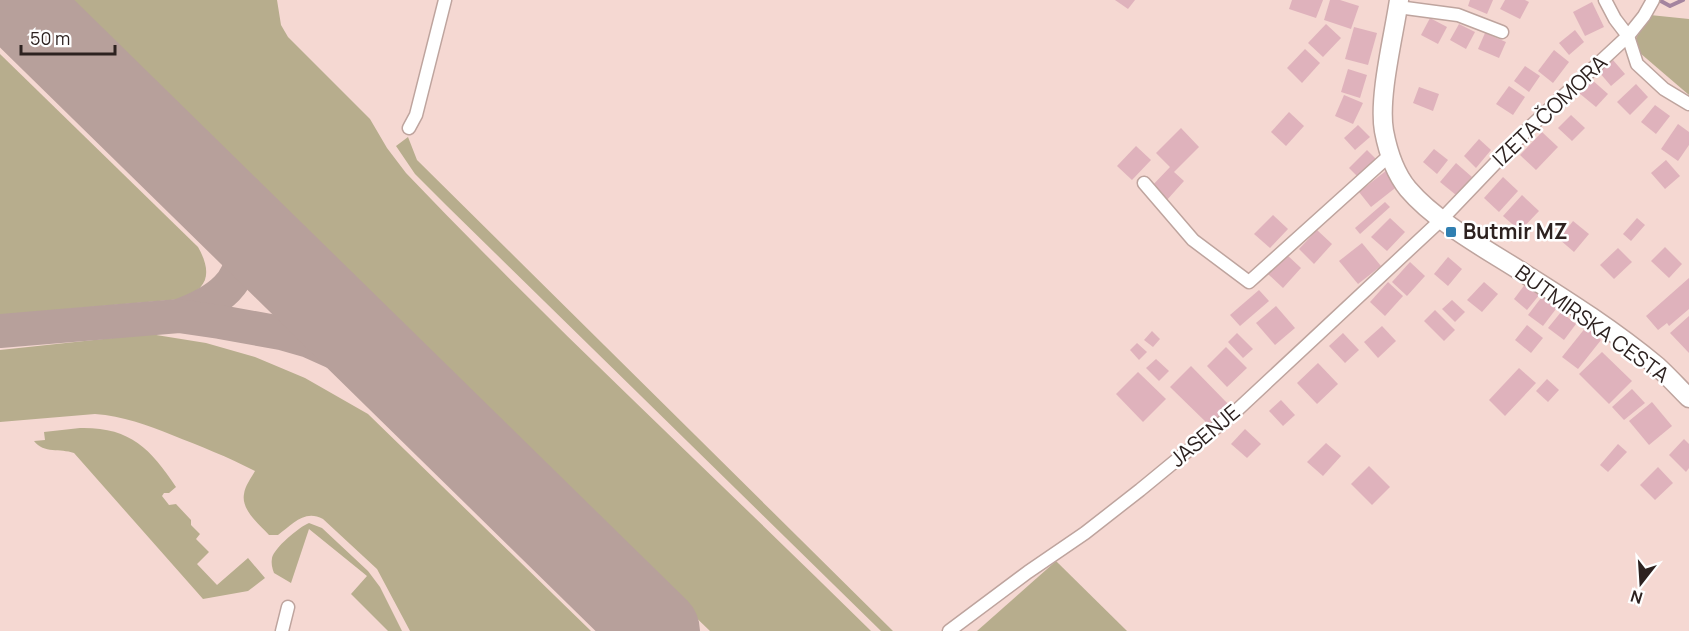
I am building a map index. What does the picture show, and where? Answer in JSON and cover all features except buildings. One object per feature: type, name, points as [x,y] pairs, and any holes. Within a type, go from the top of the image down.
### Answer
[{"type":"street","points":[[409,128],[416,115],[445,0]]},
{"type":"street","points":[[1605,0],[1615,19],[1628,36],[1637,64],[1664,89],[1689,104]]},
{"type":"street","name":"IZETA ČOMORA","points":[[1442,219],[1530,127],[1628,36],[1652,2]]},
{"type":"street","points":[[1399,3],[1458,15],[1502,32]]},
{"type":"street","name":"BUTMIRSKA CESTA","points":[[1399,3],[1383,108],[1384,129],[1396,172],[1409,190],[1442,219],[1611,332],[1658,367],[1689,398]]},
{"type":"street","points":[[1144,183],[1193,240],[1249,282],[1390,155]]},
{"type":"street","name":"JASENJE","points":[[949,631],[1085,533],[1235,412],[1442,219]]},
{"type":"street","points":[[282,631],[288,607]]},
{"type":"shaded area","points":[[62,0],[277,0],[281,25],[288,37],[370,119],[387,148],[406,173],[578,347],[871,631],[710,631],[376,303]]},
{"type":"shaded area","points":[[1650,15],[1689,19],[1689,95],[1640,53],[1635,40]]},
{"type":"shaded area","points":[[0,54],[198,247],[206,272],[203,284],[198,290],[182,299],[0,315]]},
{"type":"shaded area","points":[[408,137],[417,160],[893,631],[881,631],[415,174],[396,146]]},
{"type":"shaded area","points":[[150,334],[206,343],[255,357],[305,378],[368,414],[591,631],[410,631],[377,569],[323,519],[316,516],[304,517],[278,535],[269,535],[260,526],[248,511],[244,500],[246,488],[255,471],[163,431],[115,417],[95,414],[0,422],[0,350]]},
{"type":"shaded area","points":[[80,428],[112,431],[125,436],[137,442],[157,461],[176,487],[162,496],[169,505],[176,504],[200,534],[196,539],[209,552],[197,564],[217,585],[248,558],[265,578],[248,591],[203,599],[74,453],[42,448],[34,441],[45,440],[44,432]]},
{"type":"shaded area","points":[[309,523],[322,528],[368,571],[380,587],[402,631],[388,631],[351,594],[367,576],[309,529],[291,583],[274,573],[272,558],[277,549]]},
{"type":"shaded area","points":[[1056,561],[1127,631],[977,631]]},
{"type":"waterway","points":[[1659,0],[1670,6],[1683,0]]},
{"type":"taxiway","points":[[179,316],[217,297],[235,278],[242,253],[239,234],[229,211]]},
{"type":"taxiway","points":[[0,331],[179,316],[220,322],[281,333],[309,341],[358,363],[416,394]]},
{"type":"runway","points":[[13,0],[657,631]]},
{"type":"place","name":"Butmir MZ","points":[[1451,232]]}]
